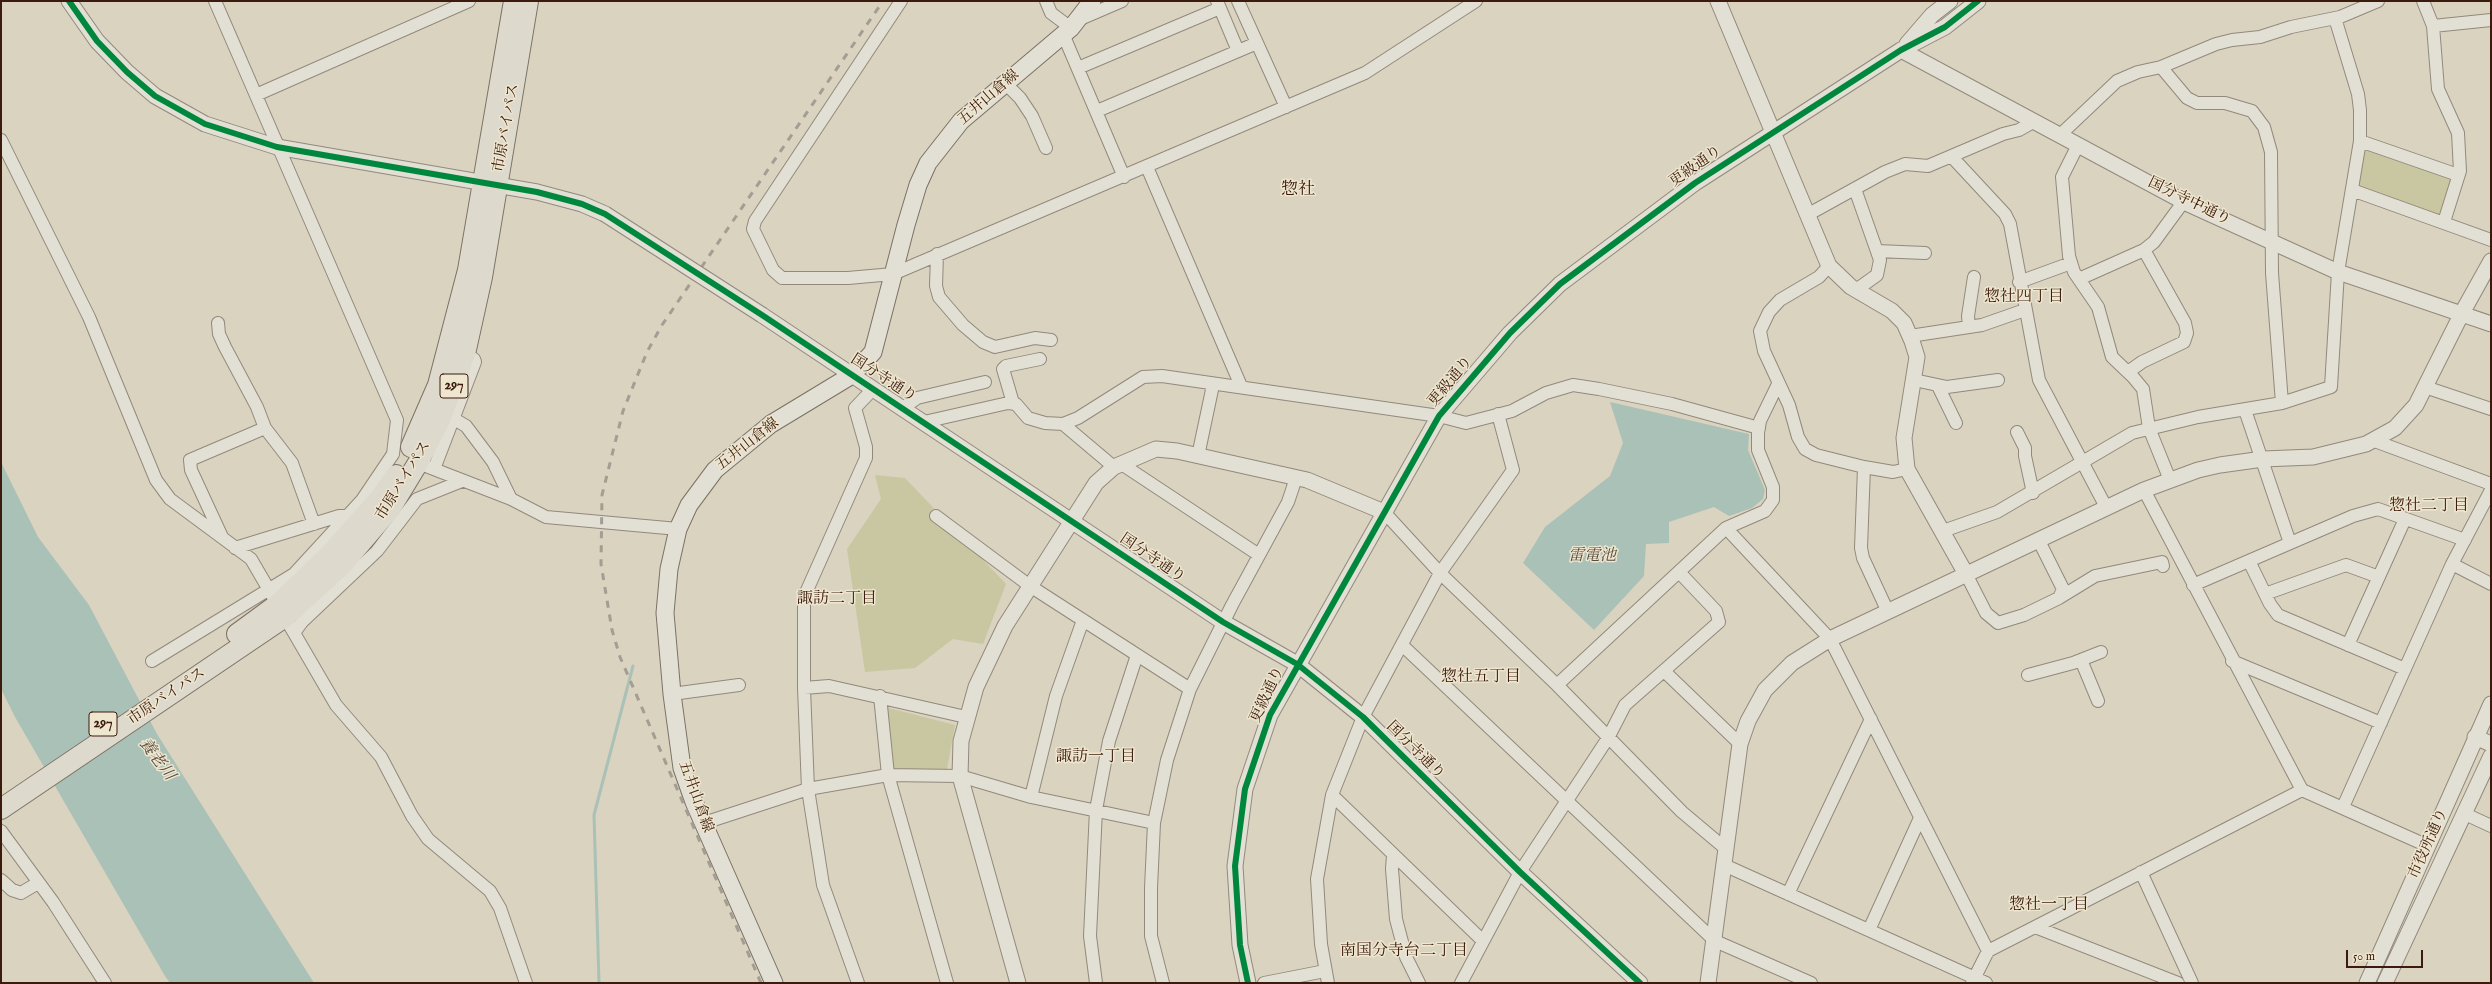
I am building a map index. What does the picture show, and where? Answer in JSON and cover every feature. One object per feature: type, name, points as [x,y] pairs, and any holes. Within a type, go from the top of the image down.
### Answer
[{"type":"highway","name":"市原バイパス","points":[[1,809],[10,791],[198,669],[282,611],[342,565],[426,466],[439,422],[465,354],[482,277],[489,183],[514,1]]},
{"type":"highway","name":"市原バイパス","points":[[282,611],[354,530],[380,498],[411,447],[428,412],[446,358],[468,270],[489,183],[528,1]]},
{"type":"main road","name":"五井山倉線","points":[[774,983],[704,823],[682,768],[672,694],[666,613],[666,590],[672,550],[678,529],[701,486],[727,459],[772,424],[852,375],[873,352],[918,185],[928,163],[961,121],[1071,27],[1092,1]]},
{"type":"street","name":"国分寺通り","points":[[68,1],[97,41],[127,72],[155,96],[205,124],[277,147],[489,183],[561,197],[605,214],[903,408],[1223,622],[1297,664],[1363,717],[1520,872],[1640,983]]},
{"type":"street","points":[[215,1],[277,147],[334,271],[397,420],[393,454],[362,500],[294,574],[282,611]]},
{"type":"street","points":[[256,95],[469,1]]},
{"type":"street","points":[[901,1],[755,221],[753,229],[773,270],[782,278],[848,278],[893,274],[1366,73],[1476,1]]},
{"type":"street","points":[[1046,1],[1051,12],[1071,27],[1078,68],[1124,177]]},
{"type":"street","points":[[1071,27],[1122,1]]},
{"type":"street","points":[[1238,1],[1286,107]]},
{"type":"street","points":[[1718,1],[1774,131],[1829,266],[1856,290],[1892,311],[1904,324],[1910,336],[1917,357],[1904,438],[1907,469],[1943,531],[1986,613],[1998,623],[2024,615],[2059,598],[2095,576],[2162,562],[2163,566]]},
{"type":"street","name":"更級通り","points":[[1901,50],[1932,15],[1950,1]]},
{"type":"street","name":"更級通り","points":[[1248,983],[1240,944],[1235,866],[1245,789],[1270,715],[1297,664],[1439,416],[1510,333],[1560,284],[1696,183],[1901,50],[1945,27],[1978,1]]},
{"type":"street","points":[[2060,135],[2117,81],[2138,72],[2161,67],[2216,44],[2260,37],[2291,27],[2335,18],[2378,1]]},
{"type":"street","points":[[2423,1],[2433,26],[2438,89],[2458,133],[2458,175],[2444,222]]},
{"type":"street","points":[[1078,68],[1219,4],[1238,51]]},
{"type":"street","points":[[1943,531],[1997,512],[2033,493],[2111,444],[2149,428],[2198,417],[2245,410],[2282,402],[2329,388],[2333,384],[2338,272],[2360,141],[2358,94],[2335,18]]},
{"type":"street","points":[[2433,26],[2491,20]]},
{"type":"street","points":[[1097,111],[1257,43]]},
{"type":"street","name":"国分寺中通り","points":[[1901,50],[2033,122],[2184,201],[2270,241],[2338,272],[2491,324]]},
{"type":"street","points":[[2161,67],[2187,98],[2197,104],[2225,103],[2252,111],[2264,127],[2271,152],[2270,241],[2282,402]]},
{"type":"street","points":[[1006,83],[1020,98],[1032,116],[1046,148]]},
{"type":"street","points":[[1807,215],[1885,172],[1905,164],[1928,166],[1952,158],[2003,134],[2018,130],[2033,122]]},
{"type":"street","points":[[1,140],[89,317],[156,480],[170,500],[194,515],[224,540],[251,559],[336,705],[382,757],[412,816],[428,839],[490,892],[500,908],[526,983]]},
{"type":"street","points":[[2360,141],[2458,175]]},
{"type":"street","points":[[2078,145],[2062,177],[2071,263],[2079,279],[2098,307],[2112,357],[2128,372],[2142,389],[2149,428],[2170,480]]},
{"type":"street","points":[[1952,158],[2005,214],[2010,224],[2019,282],[2039,380],[2081,463],[2106,507]]},
{"type":"street","points":[[1147,167],[1241,386]]},
{"type":"street","points":[[1855,189],[1880,260],[1877,275],[1856,290]]},
{"type":"street","points":[[2352,190],[2491,240]]},
{"type":"street","points":[[2079,279],[2144,250],[2154,242],[2184,201]]},
{"type":"street","points":[[2128,372],[2142,362],[2184,342],[2187,333],[2185,323],[2144,250]]},
{"type":"street","points":[[1877,251],[1925,253]]},
{"type":"street","points":[[937,254],[936,286],[939,297],[963,325],[983,342],[995,347],[1035,338],[1050,340]]},
{"type":"street","points":[[1708,983],[1715,940],[1740,744],[1748,721],[1765,690],[1792,664],[1830,639],[2144,490],[2198,470],[2263,459],[2313,457],[2366,444],[2396,428],[2416,405],[2424,386],[2462,313],[2491,261]]},
{"type":"street","points":[[2019,282],[2071,263]]},
{"type":"street","points":[[1829,266],[1819,276],[1780,300],[1762,324],[1760,338],[1778,384],[1789,406],[1798,436],[1805,449],[1816,455],[1864,467],[1893,472],[1907,469]]},
{"type":"street","points":[[1969,327],[1968,316],[1974,277]]},
{"type":"street","points":[[1910,336],[1969,327],[1999,320],[2025,310]]},
{"type":"street","points":[[218,323],[219,334],[257,407],[265,428],[292,463],[314,524]]},
{"type":"street","points":[[465,354],[474,359],[474,362],[454,418],[426,466],[511,499],[528,510],[546,517],[678,529]]},
{"type":"street","points":[[1040,359],[1006,366],[1003,369],[1013,403],[1028,418],[1045,423],[1063,424],[1078,418],[1143,377],[1162,376],[1213,385],[1241,386],[1439,416],[1466,423],[1512,411],[1546,393],[1573,386],[1599,389],[1672,404],[1759,428]]},
{"type":"street","points":[[1914,380],[1947,387],[1998,380]]},
{"type":"street","points":[[903,408],[917,398],[985,382]]},
{"type":"street","points":[[1557,685],[1726,528],[1764,511],[1773,500],[1773,487],[1758,450],[1759,428],[1769,400],[1778,384]]},
{"type":"street","points":[[1198,456],[1213,385]]},
{"type":"street","points":[[1938,386],[1956,423]]},
{"type":"street","points":[[2424,386],[2491,409]]},
{"type":"street","points":[[858,983],[823,885],[808,789],[804,688],[804,597],[866,458],[866,447],[855,408],[873,389]]},
{"type":"street","points":[[924,422],[1013,403]]},
{"type":"street","points":[[2245,410],[2263,459],[2290,543]]},
{"type":"street","points":[[1328,983],[1325,971],[1317,879],[1332,795],[1363,717],[1440,573],[1513,470],[1498,414]]},
{"type":"street","points":[[454,418],[466,426],[493,462],[511,499]]},
{"type":"street","points":[[1063,424],[1117,465],[1260,555]]},
{"type":"street","points":[[224,540],[191,470],[190,460],[265,428]]},
{"type":"street","points":[[2017,432],[2026,448],[2025,456],[2033,493]]},
{"type":"street","points":[[2372,440],[2491,484]]},
{"type":"street","points":[[1018,983],[960,776],[961,741],[966,717],[986,663],[1005,626],[1071,520],[1096,483],[1117,465],[1156,449],[1198,456],[1307,480],[1384,512],[1440,573],[1557,685],[1682,812],[1726,849]]},
{"type":"street","points":[[1864,467],[1861,548],[1863,558],[1888,612]]},
{"type":"street","points":[[1163,983],[1151,936],[1154,823],[1167,760],[1190,689],[1223,622],[1288,502],[1296,478]]},
{"type":"street","points":[[152,661],[282,611],[302,622],[377,551],[417,499],[462,481]]},
{"type":"street","points":[[2144,490],[2232,661],[2302,790],[2428,846]]},
{"type":"street","points":[[2343,807],[2452,564],[2491,490]]},
{"type":"street","points":[[2193,585],[2353,516],[2378,509],[2465,540]]},
{"type":"street","points":[[236,548],[339,516],[347,516]]},
{"type":"street","points":[[936,516],[1030,586],[1190,689]]},
{"type":"street","points":[[2348,645],[2405,519]]},
{"type":"street","points":[[1726,528],[1830,639],[1988,951]]},
{"type":"street","points":[[2038,539],[2063,589],[2059,598]]},
{"type":"street","points":[[2250,561],[2265,594],[2278,615],[2405,670]]},
{"type":"street","points":[[2452,564],[2491,584]]},
{"type":"street","points":[[2265,594],[2346,565],[2378,577]]},
{"type":"street","points":[[1461,983],[1520,872],[1608,738],[1625,705],[1719,622],[1716,611],[1679,572]]},
{"type":"street","points":[[1031,797],[1056,696],[1083,620]]},
{"type":"street","points":[[1402,645],[1715,940],[1811,983]]},
{"type":"street","points":[[2028,675],[2081,660],[2102,652]]},
{"type":"street","points":[[1096,983],[1090,936],[1096,810],[1109,741],[1137,655]]},
{"type":"street","points":[[2081,660],[2098,701]]},
{"type":"street","points":[[2232,661],[2380,723]]},
{"type":"street","points":[[1664,671],[1740,744]]},
{"type":"street","points":[[672,694],[739,685]]},
{"type":"street","points":[[804,688],[829,686],[880,696],[966,717]]},
{"type":"street","points":[[880,696],[888,775],[947,983]]},
{"type":"street","name":"市役所通り","points":[[2367,983],[2475,737],[2491,704]]},
{"type":"street","points":[[1788,894],[1870,719]]},
{"type":"street","points":[[2475,737],[2491,744]]},
{"type":"street","name":"市役所通り","points":[[2385,983],[2491,756]]},
{"type":"street","points":[[704,823],[808,789],[888,775],[960,776],[1031,797],[1154,823]]},
{"type":"street","points":[[1974,980],[1988,951],[2302,790]]},
{"type":"street","points":[[1332,795],[1483,941]]},
{"type":"street","points":[[2465,814],[2491,826]]},
{"type":"street","points":[[1869,930],[1920,818]]},
{"type":"street","points":[[1,831],[86,951],[105,983]]},
{"type":"street","points":[[1393,855],[1392,869],[1396,919],[1406,957],[1419,983]]},
{"type":"street","points":[[1724,865],[1869,930],[1974,980],[1986,983]]},
{"type":"street","points":[[2141,872],[2192,983]]},
{"type":"street","points":[[1,880],[12,890],[21,893],[38,883]]},
{"type":"street","points":[[2035,927],[2178,983]]},
{"type":"street","points":[[1264,983],[1325,971]]},
{"type":"green space","points":[[2364,146],[2453,177],[2440,216],[2358,188],[2357,185]]},
{"type":"green space","points":[[875,475],[905,478],[1006,584],[983,644],[953,639],[915,668],[865,672],[847,549],[881,499]]},
{"type":"green space","points":[[881,706],[955,725],[947,769],[890,769]]},
{"type":"water","name":"雷電池","points":[[1610,402],[1749,434],[1748,450],[1765,490],[1763,499],[1752,508],[1729,516],[1714,507],[1669,522],[1669,543],[1646,544],[1644,576],[1594,630],[1523,563],[1545,527],[1610,476],[1623,443]]},
{"type":"water","name":"養老川","points":[[1,462],[38,537],[89,605],[157,734],[314,983],[170,983],[165,976],[15,717],[1,689]]},
{"type":"waterway","points":[[599,983],[594,815],[633,666]]},
{"type":"railway","points":[[761,983],[620,657],[612,630],[601,564],[602,495],[623,411],[647,352],[662,325],[883,1]]},
{"type":"cycle path","points":[[69,1],[97,41],[127,72],[155,96],[205,124],[277,147],[537,192],[582,204],[605,214],[762,315],[1223,622],[1297,664],[1363,717],[1520,872],[1640,983]]},
{"type":"cycle path","points":[[1248,983],[1240,945],[1235,866],[1245,789],[1270,715],[1439,416],[1510,333],[1560,284],[1695,183],[1901,50],[1945,27],[1978,1]]},
{"type":"district","name":"惣社","points":[[1298,191]]},
{"type":"district","name":"惣社四丁目","points":[[2024,298]]},
{"type":"district","name":"惣社二丁目","points":[[2429,507]]},
{"type":"district","name":"諏訪二丁目","points":[[837,600]]},
{"type":"district","name":"惣社五丁目","points":[[1481,678]]},
{"type":"district","name":"諏訪一丁目","points":[[1096,758]]},
{"type":"district","name":"惣社一丁目","points":[[2049,906]]},
{"type":"district","name":"南国分寺台二丁目","points":[[1404,952]]}]
